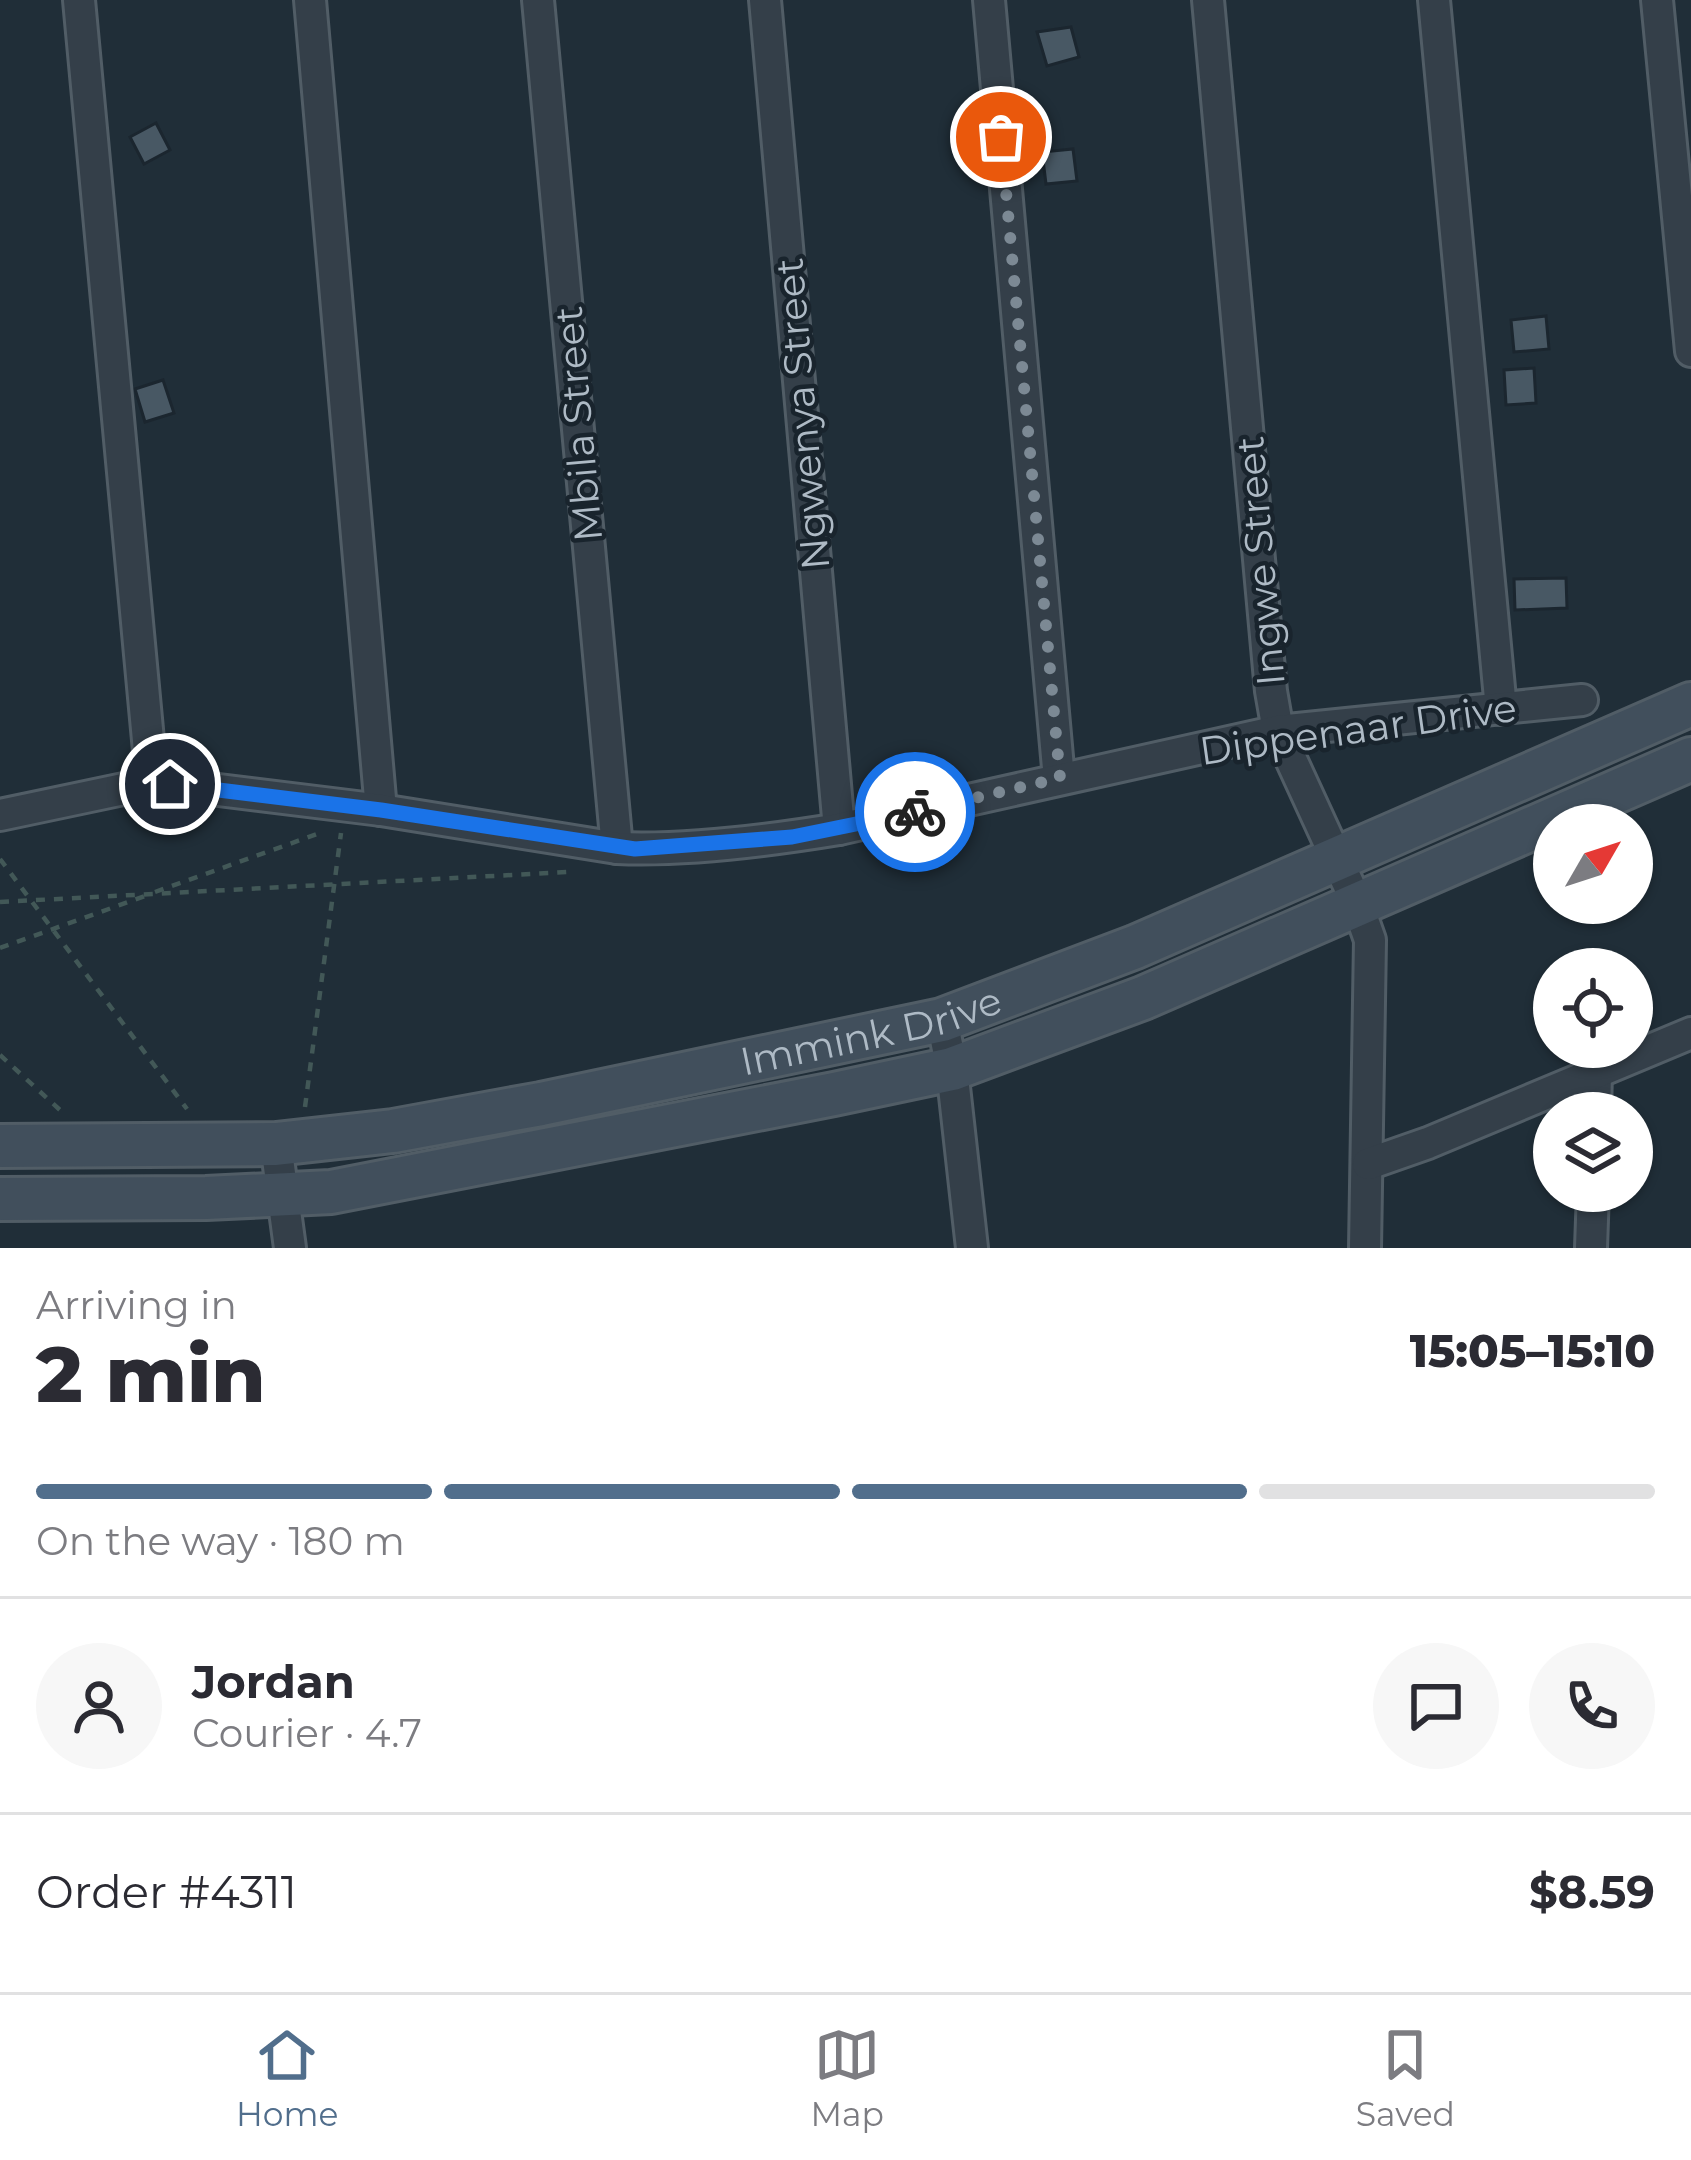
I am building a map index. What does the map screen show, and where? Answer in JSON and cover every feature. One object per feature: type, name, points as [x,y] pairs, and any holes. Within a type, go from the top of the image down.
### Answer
[{"type":"main road","name":"Immink Drive","points":[[0,1146],[288,1143],[393,1131],[942,1020],[1136,947],[1691,704]]},
{"type":"main road","name":"Immink Drive","points":[[0,1199],[283,1196],[354,1188],[952,1069],[1143,998],[1691,759]]},
{"type":"street","points":[[79,0],[152,783]]},
{"type":"street","points":[[310,0],[381,810]]},
{"type":"street","name":"Mbila Street","points":[[538,0],[617,848]]},
{"type":"street","name":"Ngwenya Street","points":[[765,0],[839,829]]},
{"type":"street","points":[[988,0],[1060,778]]},
{"type":"street","name":"Ingwe Street","points":[[1208,0],[1271,691],[1278,730],[1358,903],[1370,940],[1364,1248]]},
{"type":"street","points":[[1434,0],[1501,709]]},
{"type":"street","points":[[1657,0],[1691,351]]},
{"type":"street","name":"Dippenaar Drive","points":[[0,815],[152,783],[188,784],[344,815],[381,810],[617,848],[652,848],[839,829],[1278,730],[1582,700]]},
{"type":"street","points":[[942,1020],[972,1248]]},
{"type":"street","points":[[1368,1164],[1691,1034]]},
{"type":"street","points":[[1596,1072],[1596,1092]]},
{"type":"street","points":[[288,1143],[283,1196],[290,1248]]},
{"type":"street","points":[[1591,1248],[1592,1212]]},
{"type":"path","points":[[0,948],[151,894],[344,815],[288,1143]]},
{"type":"path","points":[[0,860],[213,1144]]},
{"type":"path","points":[[0,902],[571,872]]},
{"type":"path","points":[[0,1055],[74,1122],[75,1146]]},
{"type":"building","points":[[1071,27],[1079,57],[1047,66],[1037,32]]},
{"type":"building","points":[[156,123],[170,150],[144,164],[130,137]]},
{"type":"building","points":[[1073,149],[1077,181],[1046,184],[1042,152]]},
{"type":"building","points":[[1546,316],[1549,349],[1514,352],[1511,320]]},
{"type":"building","points":[[1534,368],[1536,403],[1506,405],[1504,370]]},
{"type":"building","points":[[163,380],[174,413],[145,422],[135,389]]},
{"type":"building","points":[[1566,578],[1567,608],[1515,610],[1514,579]]},
{"type":"way so far","points":[[915,812],[1060,778],[1001,137]]},
{"type":"route","points":[[170,784],[635,849],[792,837],[915,812]]}]
